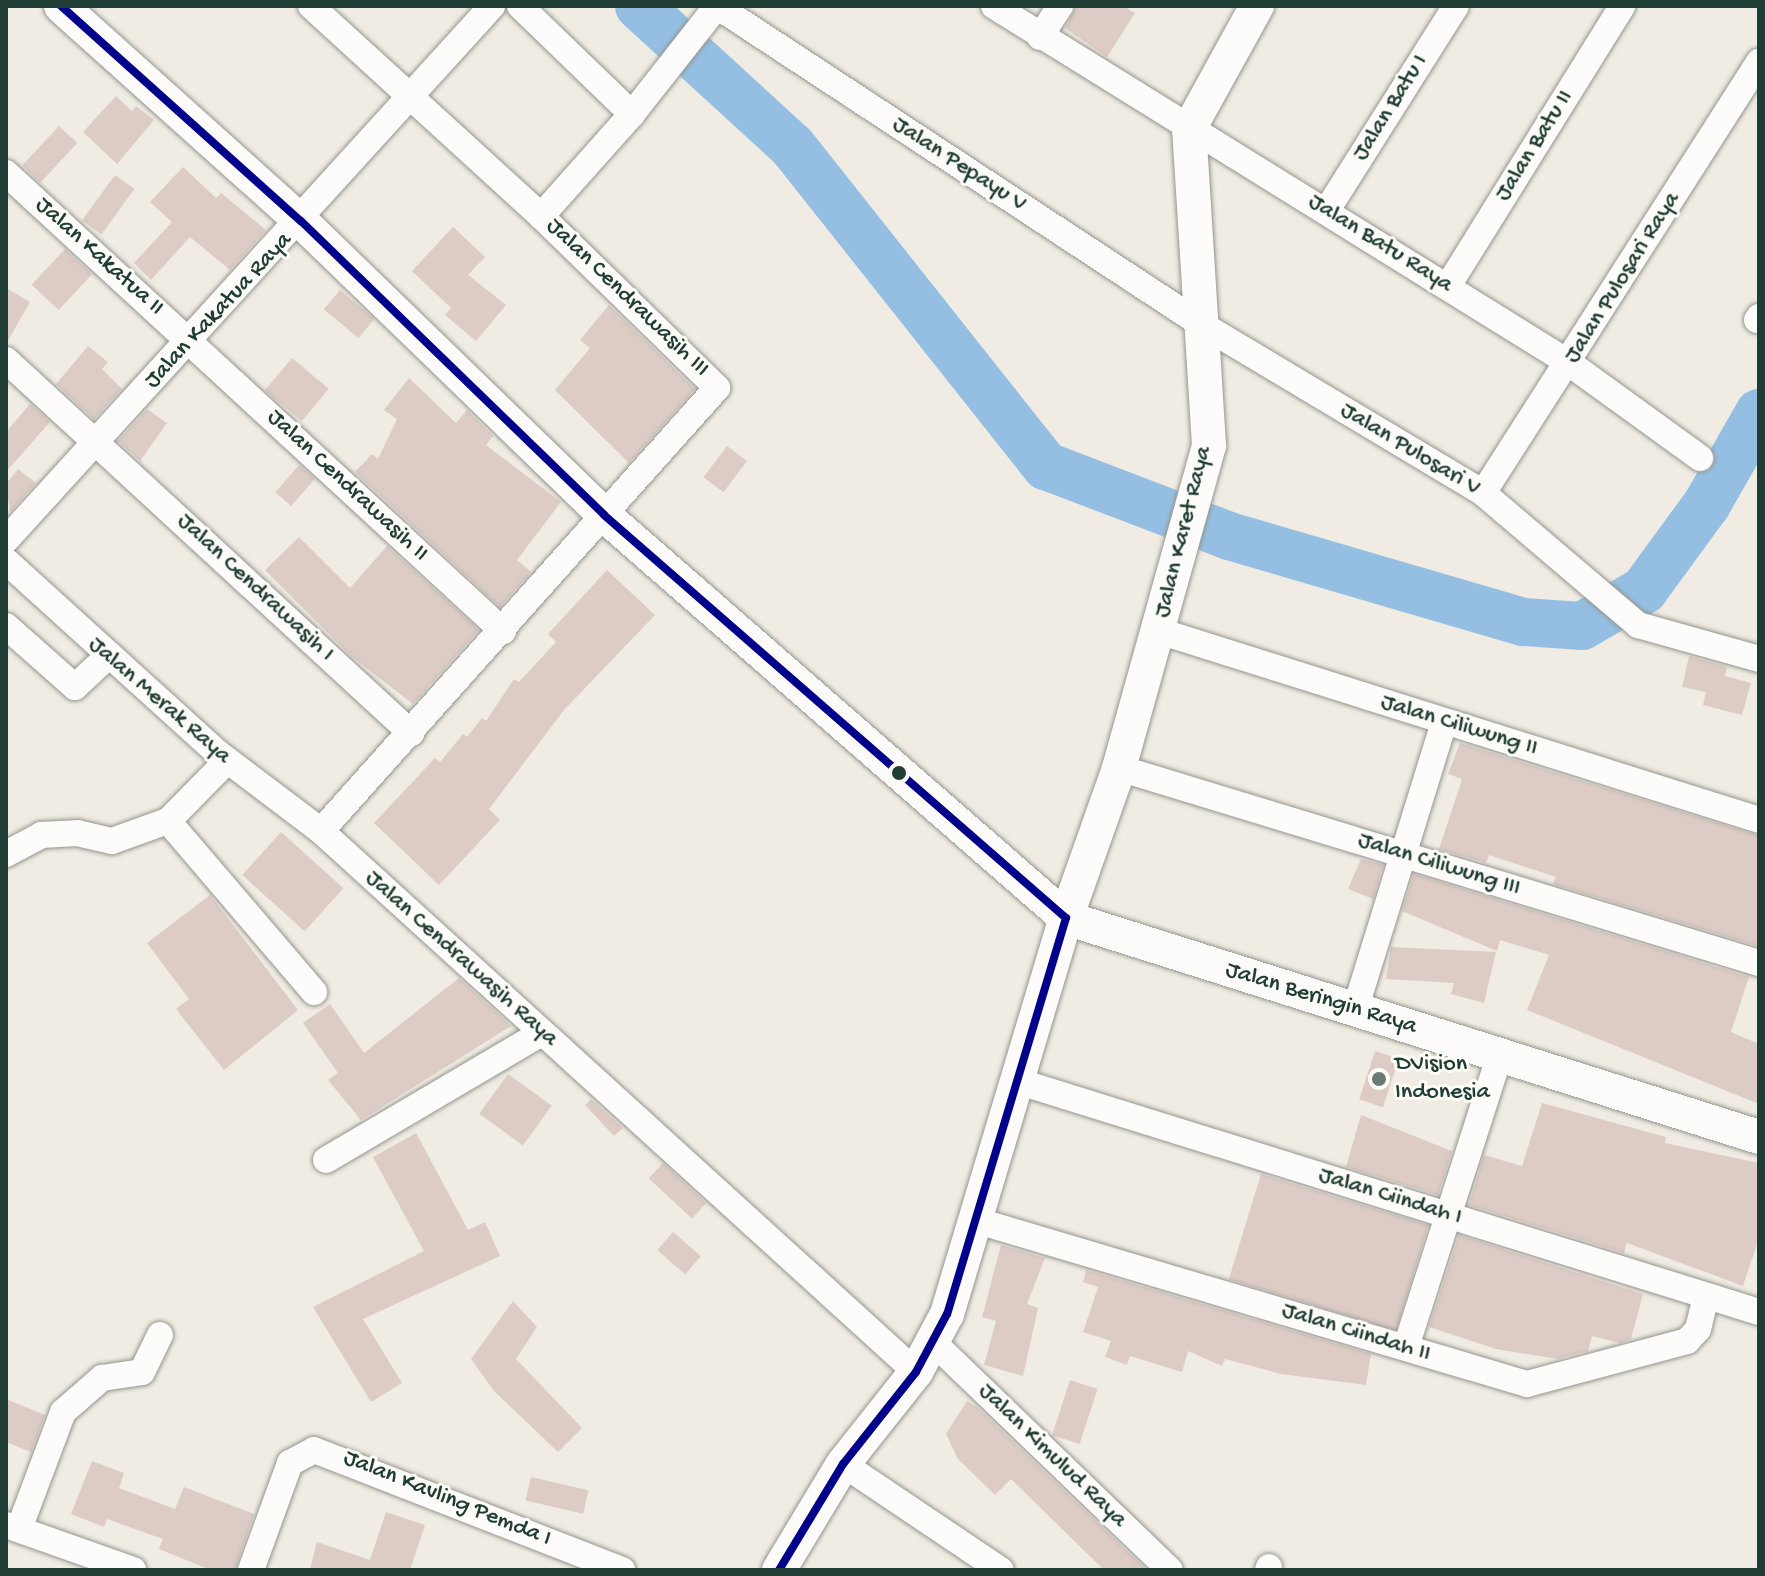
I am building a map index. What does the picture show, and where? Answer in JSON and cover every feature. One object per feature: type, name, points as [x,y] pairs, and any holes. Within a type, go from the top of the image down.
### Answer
[{"type":"street","points":[[61,6],[301,221],[604,515],[1066,918]]},
{"type":"street","name":"Jalan Cendrawasih III","points":[[311,6],[541,216],[716,385],[604,515]]},
{"type":"street","name":"Jalan Kakatua Raya","points":[[6,540],[301,221],[492,6]]},
{"type":"street","points":[[520,6],[632,114]]},
{"type":"street","points":[[541,216],[632,114],[717,6]]},
{"type":"street","name":"Jalan Pepayu V","points":[[717,6],[1201,324]]},
{"type":"street","name":"Jalan Batu Raya","points":[[994,6],[1569,363],[1700,458]]},
{"type":"street","points":[[1040,37],[1060,6]]},
{"type":"street","points":[[1189,129],[1257,6]]},
{"type":"street","name":"Jalan Batu I","points":[[1327,210],[1456,6]]},
{"type":"street","name":"Jalan Batu II","points":[[1448,286],[1622,6]]},
{"type":"street","name":"Jalan Pulosari Raya","points":[[1483,493],[1759,62]]},
{"type":"street","name":"Jalan Karet Raya","points":[[779,1570],[843,1464],[916,1372],[934,1343],[978,1221],[1066,918],[1119,768],[1182,552],[1199,485],[1210,415],[1189,129]]},
{"type":"street","name":"Jalan Kakatua II","points":[[6,173],[191,341]]},
{"type":"street","name":"Jalan Pulosari V","points":[[1201,324],[1483,493],[1638,625],[1759,659]]},
{"type":"street","name":"Jalan Cendrawasih II","points":[[191,341],[503,631]]},
{"type":"street","name":"Jalan Cendrawasih I","points":[[6,360],[99,442],[411,733]]},
{"type":"street","points":[[321,831],[604,515]]},
{"type":"street","name":"Jalan Merak Raya","points":[[6,561],[107,657],[227,761],[321,831]]},
{"type":"street","points":[[6,626],[75,687],[107,657]]},
{"type":"street","name":"Jalan Ciliwung II","points":[[1159,631],[1759,820]]},
{"type":"street","points":[[1355,1010],[1444,722]]},
{"type":"street","points":[[6,854],[41,835],[77,833],[109,841],[168,821],[227,761]]},
{"type":"street","name":"Jalan Ciliwung III","points":[[1119,768],[1759,963]]},
{"type":"street","points":[[168,821],[314,992]]},
{"type":"street","name":"Jalan Cendrawasih Raya","points":[[321,831],[916,1372]]},
{"type":"street","name":"Jalan Beringin Raya","points":[[1066,918],[1759,1137]]},
{"type":"street","points":[[326,1160],[542,1033]]},
{"type":"street","points":[[1406,1347],[1500,1055]]},
{"type":"street","name":"Jalan Ciindah I","points":[[1020,1082],[1759,1312]]},
{"type":"street","name":"Jalan Ciindah II","points":[[978,1221],[1536,1383],[1687,1341],[1698,1329],[1706,1298]]},
{"type":"street","points":[[133,1570],[12,1527],[63,1412],[102,1378],[142,1372],[160,1335]]},
{"type":"street","name":"Jalan Kimulud Raya","points":[[934,1343],[1170,1570]]},
{"type":"street","name":"Jalan Kavling Pemda I","points":[[251,1570],[290,1463],[314,1450],[622,1570]]},
{"type":"street","points":[[843,1464],[1001,1570]]},
{"type":"building","points":[[1077,6],[1123,6],[1135,13],[1107,57],[1065,28]]},
{"type":"building","points":[[116,96],[132,111],[136,106],[154,120],[117,164],[83,132]]},
{"type":"building","points":[[59,126],[77,143],[40,183],[22,165]]},
{"type":"building","points":[[183,167],[216,198],[221,193],[266,230],[230,270],[190,237],[151,280],[134,263],[172,222],[150,202]]},
{"type":"building","points":[[115,175],[134,189],[102,234],[82,220]]},
{"type":"building","points":[[453,227],[485,257],[468,275],[506,305],[476,341],[445,315],[451,308],[412,271]]},
{"type":"building","points":[[65,249],[92,274],[59,310],[32,285]]},
{"type":"building","points":[[6,288],[30,302],[6,344]]},
{"type":"building","points":[[340,290],[374,319],[358,338],[324,309]]},
{"type":"building","points":[[609,305],[695,389],[629,463],[555,390],[590,348],[580,340]]},
{"type":"building","points":[[88,346],[108,362],[102,369],[122,389],[94,419],[56,384]]},
{"type":"building","points":[[292,358],[329,389],[302,421],[265,390]]},
{"type":"building","points":[[409,378],[456,423],[467,410],[493,436],[486,445],[561,502],[517,560],[531,572],[500,607],[355,472],[372,454],[378,459],[397,419],[384,410]]},
{"type":"building","points":[[30,404],[50,422],[6,472],[6,432]]},
{"type":"building","points":[[147,409],[167,423],[140,461],[118,441]]},
{"type":"building","points":[[727,446],[747,461],[723,492],[704,477]]},
{"type":"building","points":[[299,465],[315,479],[291,506],[275,492]]},
{"type":"building","points":[[18,469],[36,483],[10,512],[6,484]]},
{"type":"building","points":[[299,537],[350,588],[387,546],[479,630],[413,704],[352,657],[265,570]]},
{"type":"building","points":[[607,570],[655,615],[564,710],[489,809],[500,820],[439,885],[374,823],[435,758],[440,762],[463,734],[467,737],[482,718],[486,721],[514,679],[519,682],[556,642],[548,634]]},
{"type":"building","points":[[1689,656],[1727,667],[1725,676],[1751,683],[1742,715],[1703,705],[1706,692],[1682,687]]},
{"type":"building","points":[[1460,743],[1759,836],[1758,946],[1553,884],[1556,877],[1489,855],[1486,863],[1439,849],[1462,779],[1448,774]]},
{"type":"building","points":[[281,832],[343,888],[305,931],[242,875]]},
{"type":"building","points":[[1361,859],[1383,865],[1373,899],[1348,889]]},
{"type":"building","points":[[1414,874],[1749,977],[1731,1032],[1759,1044],[1759,1104],[1527,1010],[1549,955],[1500,940],[1497,951],[1402,911]]},
{"type":"building","points":[[210,895],[298,1010],[224,1070],[176,1009],[189,999],[147,943]]},
{"type":"building","points":[[1391,947],[1496,952],[1484,1003],[1451,994],[1454,983],[1386,979]]},
{"type":"building","points":[[459,978],[511,1026],[361,1120],[328,1080],[338,1073],[303,1023],[330,1004],[364,1053]]},
{"type":"building","name":"DVision Indonesia","points":[[1375,1051],[1399,1059],[1383,1107],[1359,1100]]},
{"type":"building","points":[[508,1074],[552,1106],[523,1145],[479,1114]]},
{"type":"building","points":[[591,1099],[623,1128],[614,1136],[585,1105]]},
{"type":"building","points":[[1542,1103],[1666,1137],[1665,1143],[1759,1163],[1759,1238],[1743,1286],[1627,1243],[1624,1253],[1469,1205],[1484,1155],[1522,1166]]},
{"type":"building","points":[[1361,1115],[1452,1151],[1438,1195],[1346,1167]]},
{"type":"building","points":[[416,1133],[468,1230],[485,1222],[500,1256],[363,1319],[402,1383],[371,1402],[313,1307],[424,1251],[373,1157]]},
{"type":"building","points":[[663,1163],[706,1203],[692,1219],[649,1178]]},
{"type":"building","points":[[1261,1174],[1428,1225],[1396,1330],[1229,1279]]},
{"type":"building","points":[[673,1232],[701,1256],[685,1274],[657,1250]]},
{"type":"building","points":[[1459,1235],[1643,1294],[1631,1339],[1620,1343],[1592,1336],[1588,1351],[1557,1359],[1496,1349],[1429,1327]]},
{"type":"building","points":[[1001,1245],[1045,1258],[1027,1304],[1038,1308],[1023,1376],[984,1365],[996,1321],[982,1317]]},
{"type":"building","points":[[1086,1270],[1371,1354],[1366,1385],[1281,1374],[1225,1359],[1222,1366],[1188,1351],[1182,1372],[1130,1356],[1127,1365],[1105,1357],[1111,1341],[1083,1332],[1098,1287],[1083,1282]]},
{"type":"building","points":[[513,1301],[537,1327],[516,1359],[582,1428],[558,1452],[494,1391],[471,1359]]},
{"type":"building","points":[[1070,1380],[1098,1389],[1080,1444],[1052,1435]]},
{"type":"building","points":[[6,1399],[45,1415],[31,1452],[6,1442]]},
{"type":"building","points":[[967,1401],[978,1408],[1147,1570],[1104,1570],[1011,1479],[995,1495],[958,1459],[946,1434]]},
{"type":"building","points":[[92,1461],[124,1473],[119,1488],[175,1509],[184,1487],[254,1514],[235,1570],[211,1570],[159,1549],[163,1539],[107,1519],[104,1527],[71,1514]]},
{"type":"building","points":[[531,1477],[588,1490],[583,1514],[526,1500]]},
{"type":"building","points":[[386,1512],[425,1525],[410,1570],[310,1570],[317,1542],[370,1560]]},
{"type":"waterway","points":[[639,6],[792,146],[1046,466],[1229,536],[1523,622],[1582,626],[1644,590],[1707,504],[1759,413]]},
{"type":"transit line","points":[[61,6],[301,221],[604,515],[1066,918],[947,1314],[916,1372],[843,1464],[779,1570]]},
{"type":"place","name":"DVision Indonesia","points":[[1379,1079]]}]
